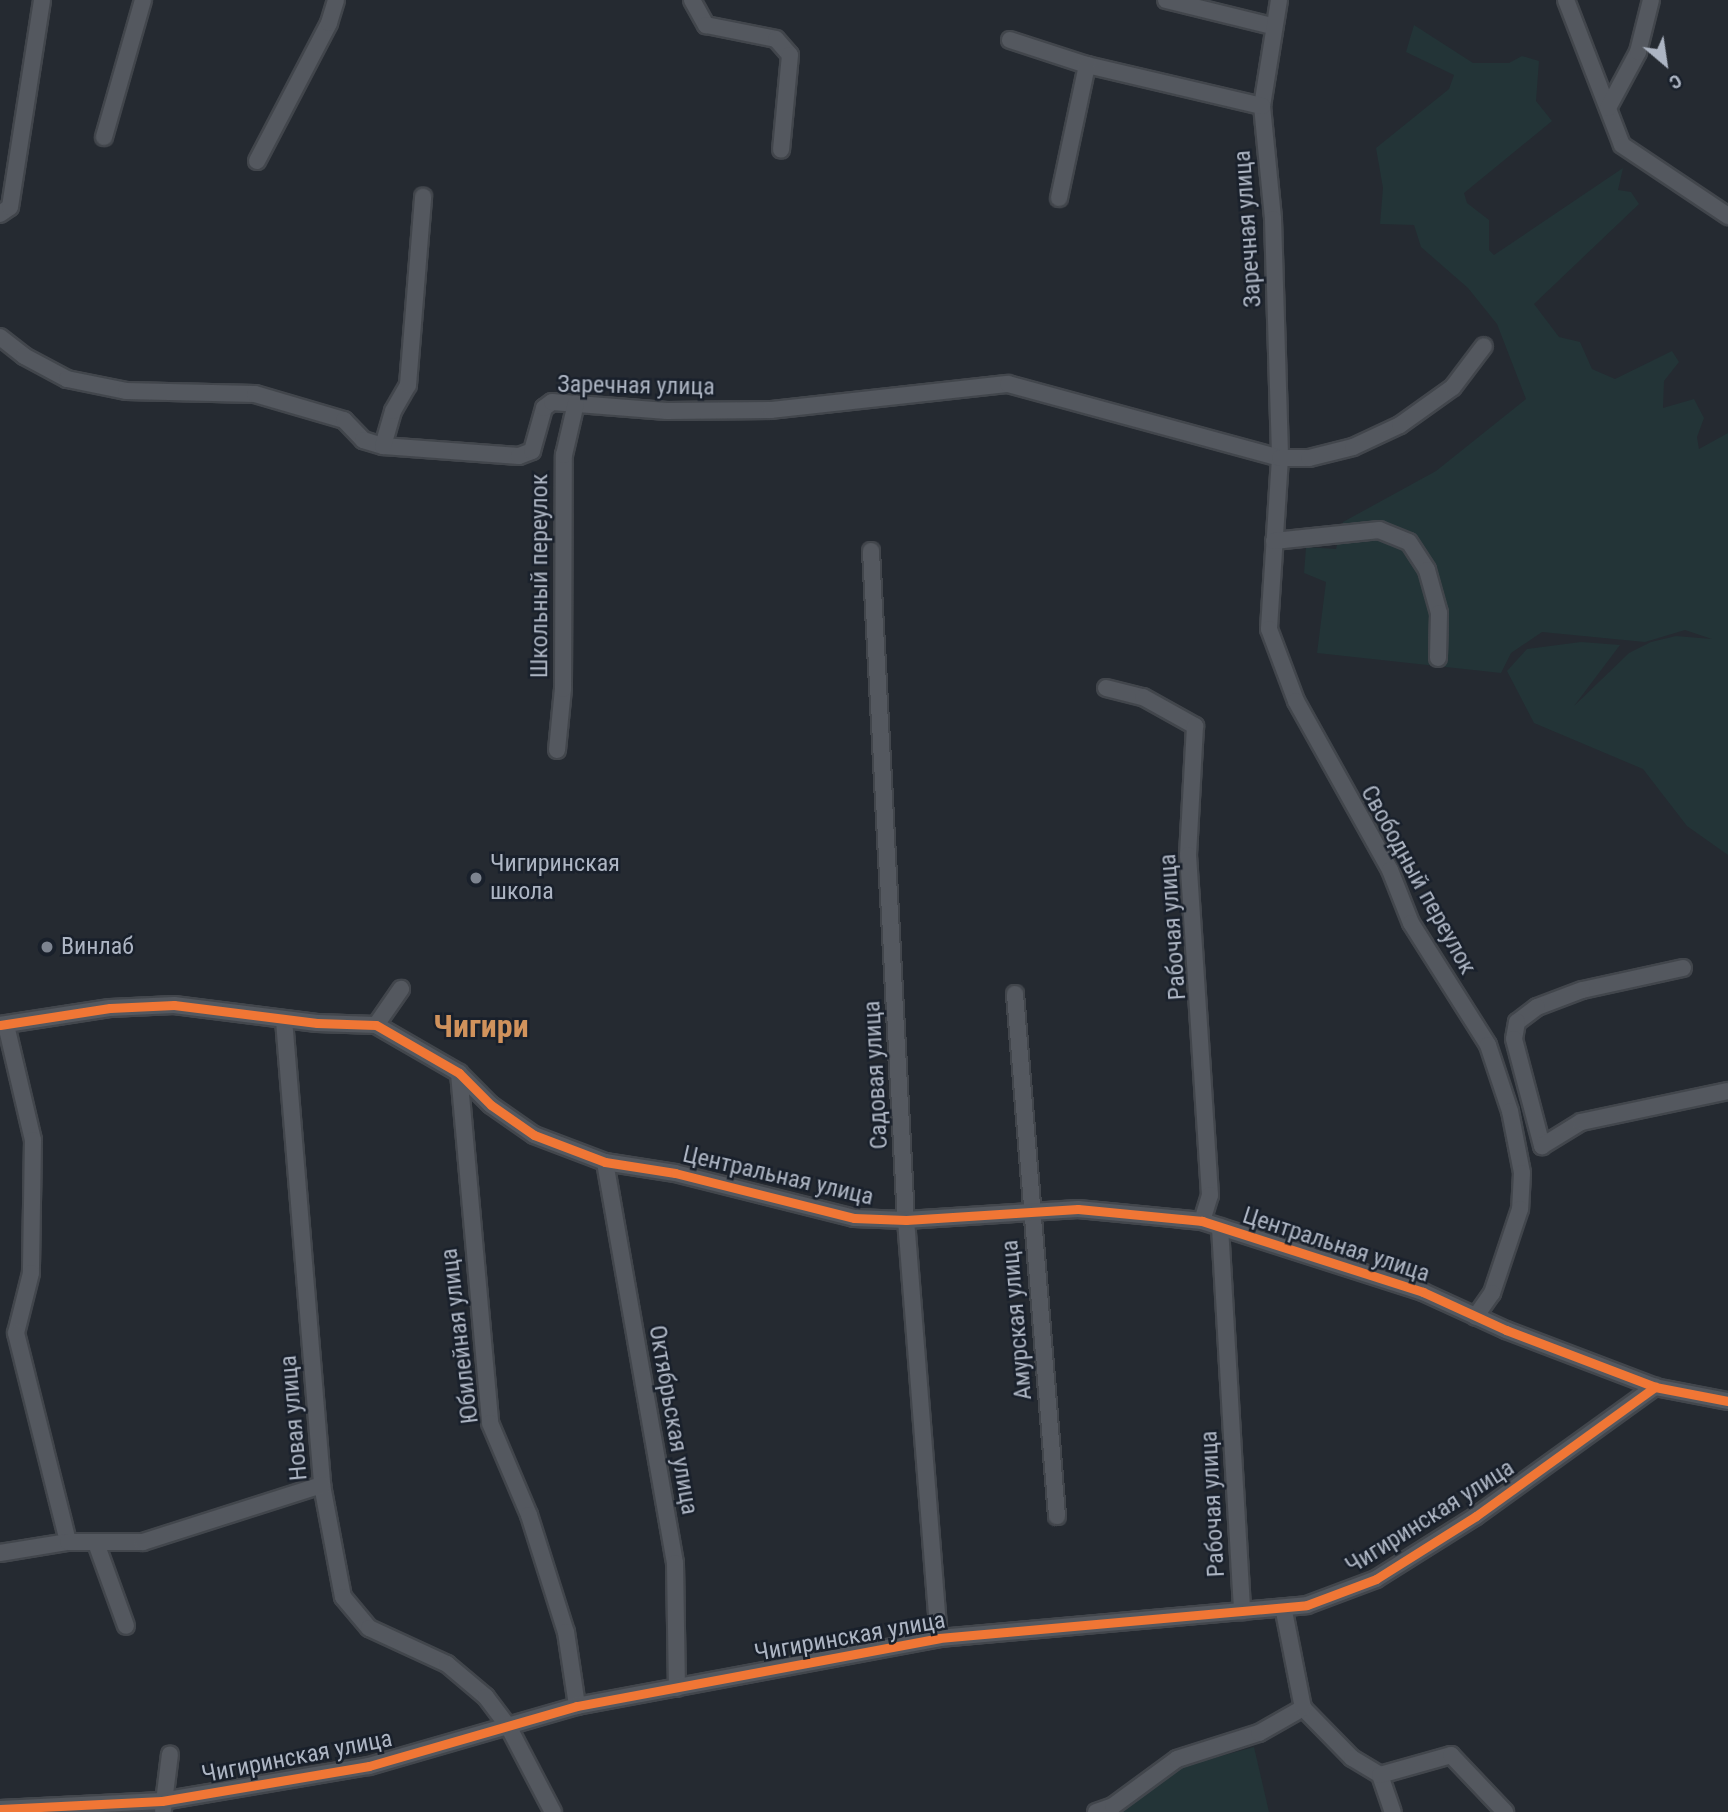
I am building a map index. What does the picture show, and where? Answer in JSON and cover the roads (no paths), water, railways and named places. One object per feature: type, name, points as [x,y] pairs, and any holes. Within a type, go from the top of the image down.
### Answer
[{"type":"street","points":[[0,215],[10,206],[42,0]]},
{"type":"street","points":[[104,137],[143,0]]},
{"type":"street","points":[[257,161],[329,23],[336,0]]},
{"type":"street","points":[[692,0],[706,25],[776,39],[790,55],[781,150]]},
{"type":"street","points":[[1166,0],[1272,26]]},
{"type":"street","name":"Заречная улица","points":[[1279,0],[1272,26],[1262,106],[1273,219],[1280,458]]},
{"type":"street","points":[[1566,0],[1622,145],[1728,216]]},
{"type":"street","points":[[1608,108],[1638,52],[1651,0]]},
{"type":"street","points":[[1010,40],[1087,65],[1262,106]]},
{"type":"street","points":[[1059,198],[1087,65]]},
{"type":"street","points":[[383,446],[393,411],[408,385],[423,197]]},
{"type":"street","name":"Заречная улица","points":[[0,337],[24,356],[68,379],[126,391],[255,394],[344,420],[363,440],[383,446],[519,456],[532,451],[537,443],[544,408],[552,402],[667,411],[771,410],[1008,384],[1280,458],[1309,458],[1353,447],[1400,425],[1453,387],[1484,346]]},
{"type":"street","name":"Школьный переулок","points":[[557,750],[562,690],[564,455],[576,403]]},
{"type":"street","name":"Свободный переулок","points":[[1280,458],[1269,629],[1274,650],[1314,736],[1390,870],[1411,923],[1488,1045],[1510,1111],[1522,1173],[1520,1209],[1492,1293],[1475,1317]]},
{"type":"street","points":[[1274,541],[1380,530],[1409,542],[1427,570],[1439,614],[1438,658]]},
{"type":"street","name":"Садовая улица","points":[[871,551],[906,1220],[939,1638]]},
{"type":"street","name":"Рабочая улица","points":[[1107,688],[1143,697],[1195,726],[1188,855],[1210,1195],[1202,1221]]},
{"type":"street","points":[[1683,968],[1582,990],[1537,1007],[1517,1022],[1514,1038],[1542,1146],[1581,1122],[1728,1091]]},
{"type":"street","points":[[376,1025],[401,989]]},
{"type":"street","name":"Амурская улица","points":[[1015,993],[1030,1211],[1057,1516]]},
{"type":"street","name":"Центральная улица","points":[[3,1025],[110,1008],[174,1005],[284,1020],[376,1025],[459,1073],[491,1105],[534,1135],[606,1162],[675,1172],[854,1218],[906,1220],[1078,1209],[1202,1221],[1423,1293],[1475,1317],[1656,1387],[1728,1401]]},
{"type":"street","name":"Новая улица","points":[[284,1020],[322,1485],[345,1603],[380,1635],[447,1664],[486,1697],[508,1726],[553,1812]]},
{"type":"street","points":[[3,1025],[33,1140],[31,1273],[16,1333],[68,1542]]},
{"type":"street","name":"Юбилейная улица","points":[[459,1073],[489,1423],[529,1515],[566,1632],[577,1706]]},
{"type":"street","name":"Октябрьская улица","points":[[606,1162],[675,1563],[677,1688]]},
{"type":"street","name":"Рабочая улица","points":[[1220,1227],[1242,1611]]},
{"type":"street","name":"Чигиринская улица","points":[[0,1809],[162,1807],[369,1766],[577,1706],[939,1638],[1242,1611],[1284,1611],[1376,1579],[1476,1516],[1656,1387]]},
{"type":"street","points":[[0,1553],[68,1542],[143,1542],[322,1485]]},
{"type":"street","points":[[96,1543],[126,1626]]},
{"type":"street","points":[[1284,1611],[1303,1707],[1352,1758],[1380,1775],[1393,1812]]},
{"type":"street","points":[[1096,1812],[1113,1806],[1177,1759],[1259,1733],[1303,1707]]},
{"type":"street","points":[[162,1807],[170,1754]]},
{"type":"street","points":[[1380,1775],[1451,1755],[1505,1812]]},
{"type":"place","name":"Чигиринская школа","points":[[476,878]]},
{"type":"place","name":"Винлаб","points":[[47,947]]},
{"type":"district","name":"Чигири","points":[[481,1026]]}]
